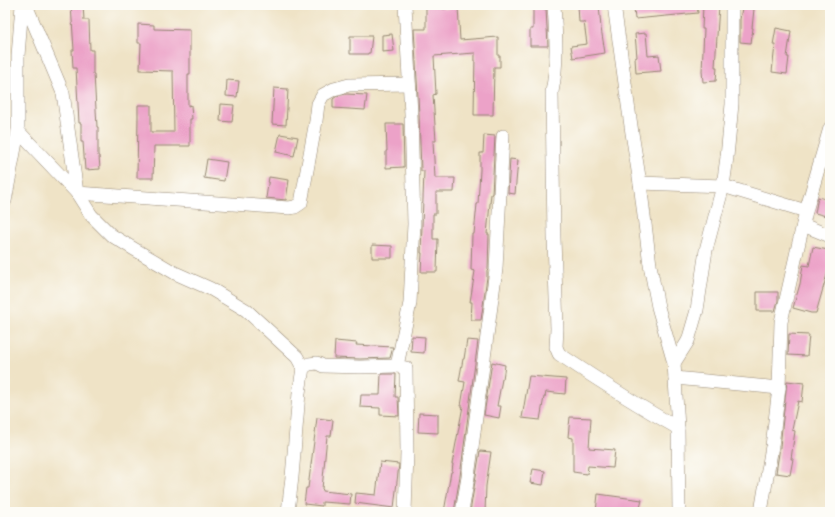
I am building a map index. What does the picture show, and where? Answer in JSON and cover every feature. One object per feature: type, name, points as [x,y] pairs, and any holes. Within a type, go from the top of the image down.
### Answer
[{"type":"street","points":[[5,201],[18,131],[18,56],[22,5]]},
{"type":"street","points":[[26,5],[63,93],[77,193]]},
{"type":"street","points":[[397,366],[410,303],[414,224],[405,5]]},
{"type":"street","points":[[554,5],[557,40],[556,76],[552,92],[557,329],[556,347],[559,354],[629,400],[678,428]]},
{"type":"street","points":[[614,5],[640,183],[650,265],[658,307],[674,363],[678,428],[676,511]]},
{"type":"street","points":[[674,363],[688,341],[697,310],[706,250],[723,186],[732,104],[732,5]]},
{"type":"street","points":[[77,193],[289,208],[295,207],[301,203],[318,104],[323,95],[334,89],[349,85],[409,84]]},
{"type":"street","points":[[761,512],[772,446],[779,388],[781,322],[806,210],[830,128]]},
{"type":"street","points":[[18,131],[77,193],[91,215],[111,235],[175,273],[211,289],[246,310],[297,357],[303,368],[299,393],[288,512]]},
{"type":"street","points":[[462,512],[496,269],[503,136]]},
{"type":"street","points":[[640,183],[723,186],[806,210]]},
{"type":"street","points":[[803,225],[830,236]]},
{"type":"street","points":[[303,368],[309,364],[317,363],[323,366],[397,366],[406,368],[407,454],[405,512]]},
{"type":"street","points":[[675,378],[779,388]]},
{"type":"building","points":[[71,5],[83,5],[84,20],[89,20],[90,50],[93,50],[93,74],[100,169],[85,170],[83,142],[81,142],[81,123],[79,123],[76,68],[73,68],[72,50],[74,50]]},
{"type":"building","points":[[426,5],[443,5],[443,9],[458,7],[460,40],[498,37],[498,56],[500,56],[500,67],[494,67],[493,115],[474,115],[475,53],[434,56],[436,94],[433,95],[436,141],[433,141],[435,178],[455,178],[454,192],[436,192],[436,214],[433,214],[433,239],[438,239],[437,272],[421,272],[424,171],[421,171],[414,29],[426,29]]},
{"type":"building","points":[[578,5],[599,5],[605,53],[573,58],[571,46],[587,44],[584,22],[579,22]]},
{"type":"building","points":[[665,5],[697,5],[698,13],[635,19],[634,8]]},
{"type":"building","points":[[703,5],[719,5],[715,67],[717,67],[716,81],[703,82]]},
{"type":"building","points":[[742,8],[754,9],[751,43],[740,42],[740,19]]},
{"type":"building","points":[[533,9],[546,9],[548,46],[530,46],[530,29],[533,29]]},
{"type":"building","points":[[138,24],[154,25],[154,29],[190,30],[188,106],[191,105],[192,119],[190,119],[190,146],[154,146],[153,178],[137,178],[138,105],[151,105],[151,132],[174,132],[173,71],[140,70],[141,43],[138,43]]},
{"type":"building","points":[[776,28],[791,31],[787,57],[789,57],[787,74],[772,72],[775,45],[773,45]]},
{"type":"building","points":[[646,33],[648,56],[659,55],[661,71],[636,73],[635,58],[637,57],[635,34]]},
{"type":"building","points":[[392,34],[394,51],[382,52],[382,35]]},
{"type":"building","points":[[350,36],[372,36],[370,53],[350,54]]},
{"type":"building","points":[[227,80],[239,81],[237,97],[226,96]]},
{"type":"building","points":[[274,88],[288,89],[286,125],[272,124]]},
{"type":"building","points":[[346,94],[367,95],[365,110],[333,108],[333,99],[337,96]]},
{"type":"building","points":[[221,104],[234,105],[232,122],[220,121]]},
{"type":"building","points":[[386,124],[403,124],[404,167],[386,168]]},
{"type":"building","points":[[280,134],[298,137],[294,156],[276,152]]},
{"type":"building","points":[[484,135],[495,136],[492,194],[487,234],[489,234],[488,269],[481,320],[471,320],[472,302],[470,302],[475,271],[471,270],[472,234],[474,234],[478,204],[480,153],[483,153]]},
{"type":"building","points":[[207,159],[227,162],[224,181],[204,178]]},
{"type":"building","points":[[510,159],[518,160],[515,194],[508,193]]},
{"type":"building","points":[[269,177],[289,180],[286,200],[266,198]]},
{"type":"building","points":[[818,197],[830,200],[830,217],[815,213]]},
{"type":"building","points":[[372,245],[392,246],[392,258],[372,258]]},
{"type":"building","points":[[813,247],[828,250],[828,271],[816,313],[793,308],[800,284],[803,265],[809,266]]},
{"type":"building","points":[[757,292],[778,292],[778,301],[775,311],[757,311]]},
{"type":"building","points":[[789,334],[809,335],[807,356],[788,355]]},
{"type":"building","points":[[412,336],[425,337],[424,353],[411,352]]},
{"type":"building","points":[[467,340],[478,341],[460,476],[454,512],[444,512],[463,406],[461,406],[465,382],[459,381]]},
{"type":"building","points":[[335,341],[357,343],[356,345],[393,347],[390,358],[334,358]]},
{"type":"building","points":[[492,362],[505,365],[497,406],[501,406],[499,418],[484,415]]},
{"type":"building","points":[[381,374],[396,374],[395,397],[398,397],[399,416],[380,415],[380,408],[360,407],[361,395],[380,395]]},
{"type":"building","points":[[529,376],[566,379],[565,394],[546,392],[540,420],[522,418]]},
{"type":"building","points":[[787,381],[804,383],[802,402],[798,401],[792,430],[795,431],[790,475],[776,473]]},
{"type":"building","points":[[419,413],[438,414],[438,433],[418,432]]},
{"type":"building","points":[[570,417],[591,418],[589,448],[615,450],[613,468],[588,466],[587,474],[573,472],[573,438],[568,437]]},
{"type":"building","points":[[317,418],[333,420],[331,436],[327,436],[322,489],[323,491],[351,494],[350,504],[322,502],[322,506],[304,504],[306,488],[308,488]]},
{"type":"building","points":[[480,451],[491,452],[486,486],[485,512],[470,512]]},
{"type":"building","points":[[380,462],[399,464],[394,508],[355,503],[356,493],[376,495]]},
{"type":"building","points":[[533,469],[545,471],[543,485],[530,483]]},
{"type":"building","points":[[598,494],[642,500],[639,512],[596,512]]}]
